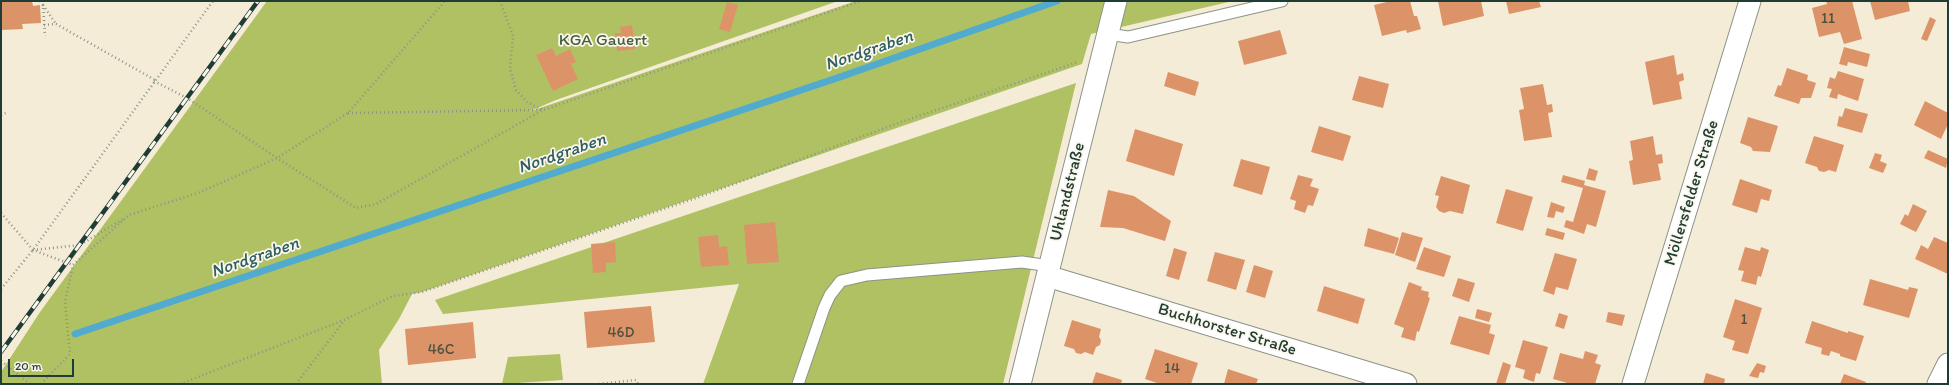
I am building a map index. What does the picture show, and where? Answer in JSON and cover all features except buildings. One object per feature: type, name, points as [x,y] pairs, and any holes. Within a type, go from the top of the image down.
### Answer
[{"type":"street","name":"Uhlandstraße","points":[[1020,384],[1116,1]]},
{"type":"street","name":"Möllersfelder Straße","points":[[1633,384],[1750,1]]},
{"type":"street","name":"Buchhorster Straße","points":[[1048,271],[1406,384]]},
{"type":"street","points":[[1938,384],[1948,364]]},
{"type":"lane","points":[[1107,38],[1128,37],[1282,1]]},
{"type":"lane","points":[[798,384],[824,308],[830,295],[841,281],[867,275],[1022,262],[1048,271]]},
{"type":"path","points":[[40,1],[56,24],[187,98],[356,208],[376,204],[543,110],[861,1]]},
{"type":"path","points":[[1,289],[33,250],[154,80],[213,1]]},
{"type":"path","points":[[33,250],[80,245],[129,215],[198,193],[277,158],[348,113],[445,1]]},
{"type":"path","points":[[500,1],[513,36],[510,68],[516,90],[527,102],[543,110]]},
{"type":"path","points":[[43,5],[45,36]]},
{"type":"path","points":[[44,25],[56,24]]},
{"type":"path","points":[[180,384],[344,320],[393,296],[422,292],[699,197],[901,122],[1107,38]]},
{"type":"path","points":[[348,113],[543,110]]},
{"type":"path","points":[[1,115],[8,112]]},
{"type":"path","points":[[1,213],[33,250],[72,265]]},
{"type":"path","points":[[41,384],[70,354],[65,302],[72,265],[129,215]]},
{"type":"path","points":[[296,384],[344,320]]},
{"type":"path","points":[[1,361],[30,384]]},
{"type":"path","points":[[599,384],[636,380],[638,384]]},
{"type":"green space","name":"KGA Gauert","points":[[267,1],[838,1],[556,100],[528,112],[856,1],[1233,1],[1091,34],[1082,64],[422,292],[412,294],[399,319],[379,350],[382,384],[1,384],[1,372],[40,312]]},
{"type":"green space","points":[[1076,83],[1003,384],[703,384],[739,284],[443,314],[435,300]]},
{"type":"green space","points":[[560,354],[563,380],[502,384],[508,357]]},
{"type":"waterway","name":"Nordgraben","points":[[75,334],[840,77],[1057,1]]},
{"type":"railway","points":[[1,352],[258,1]]}]
